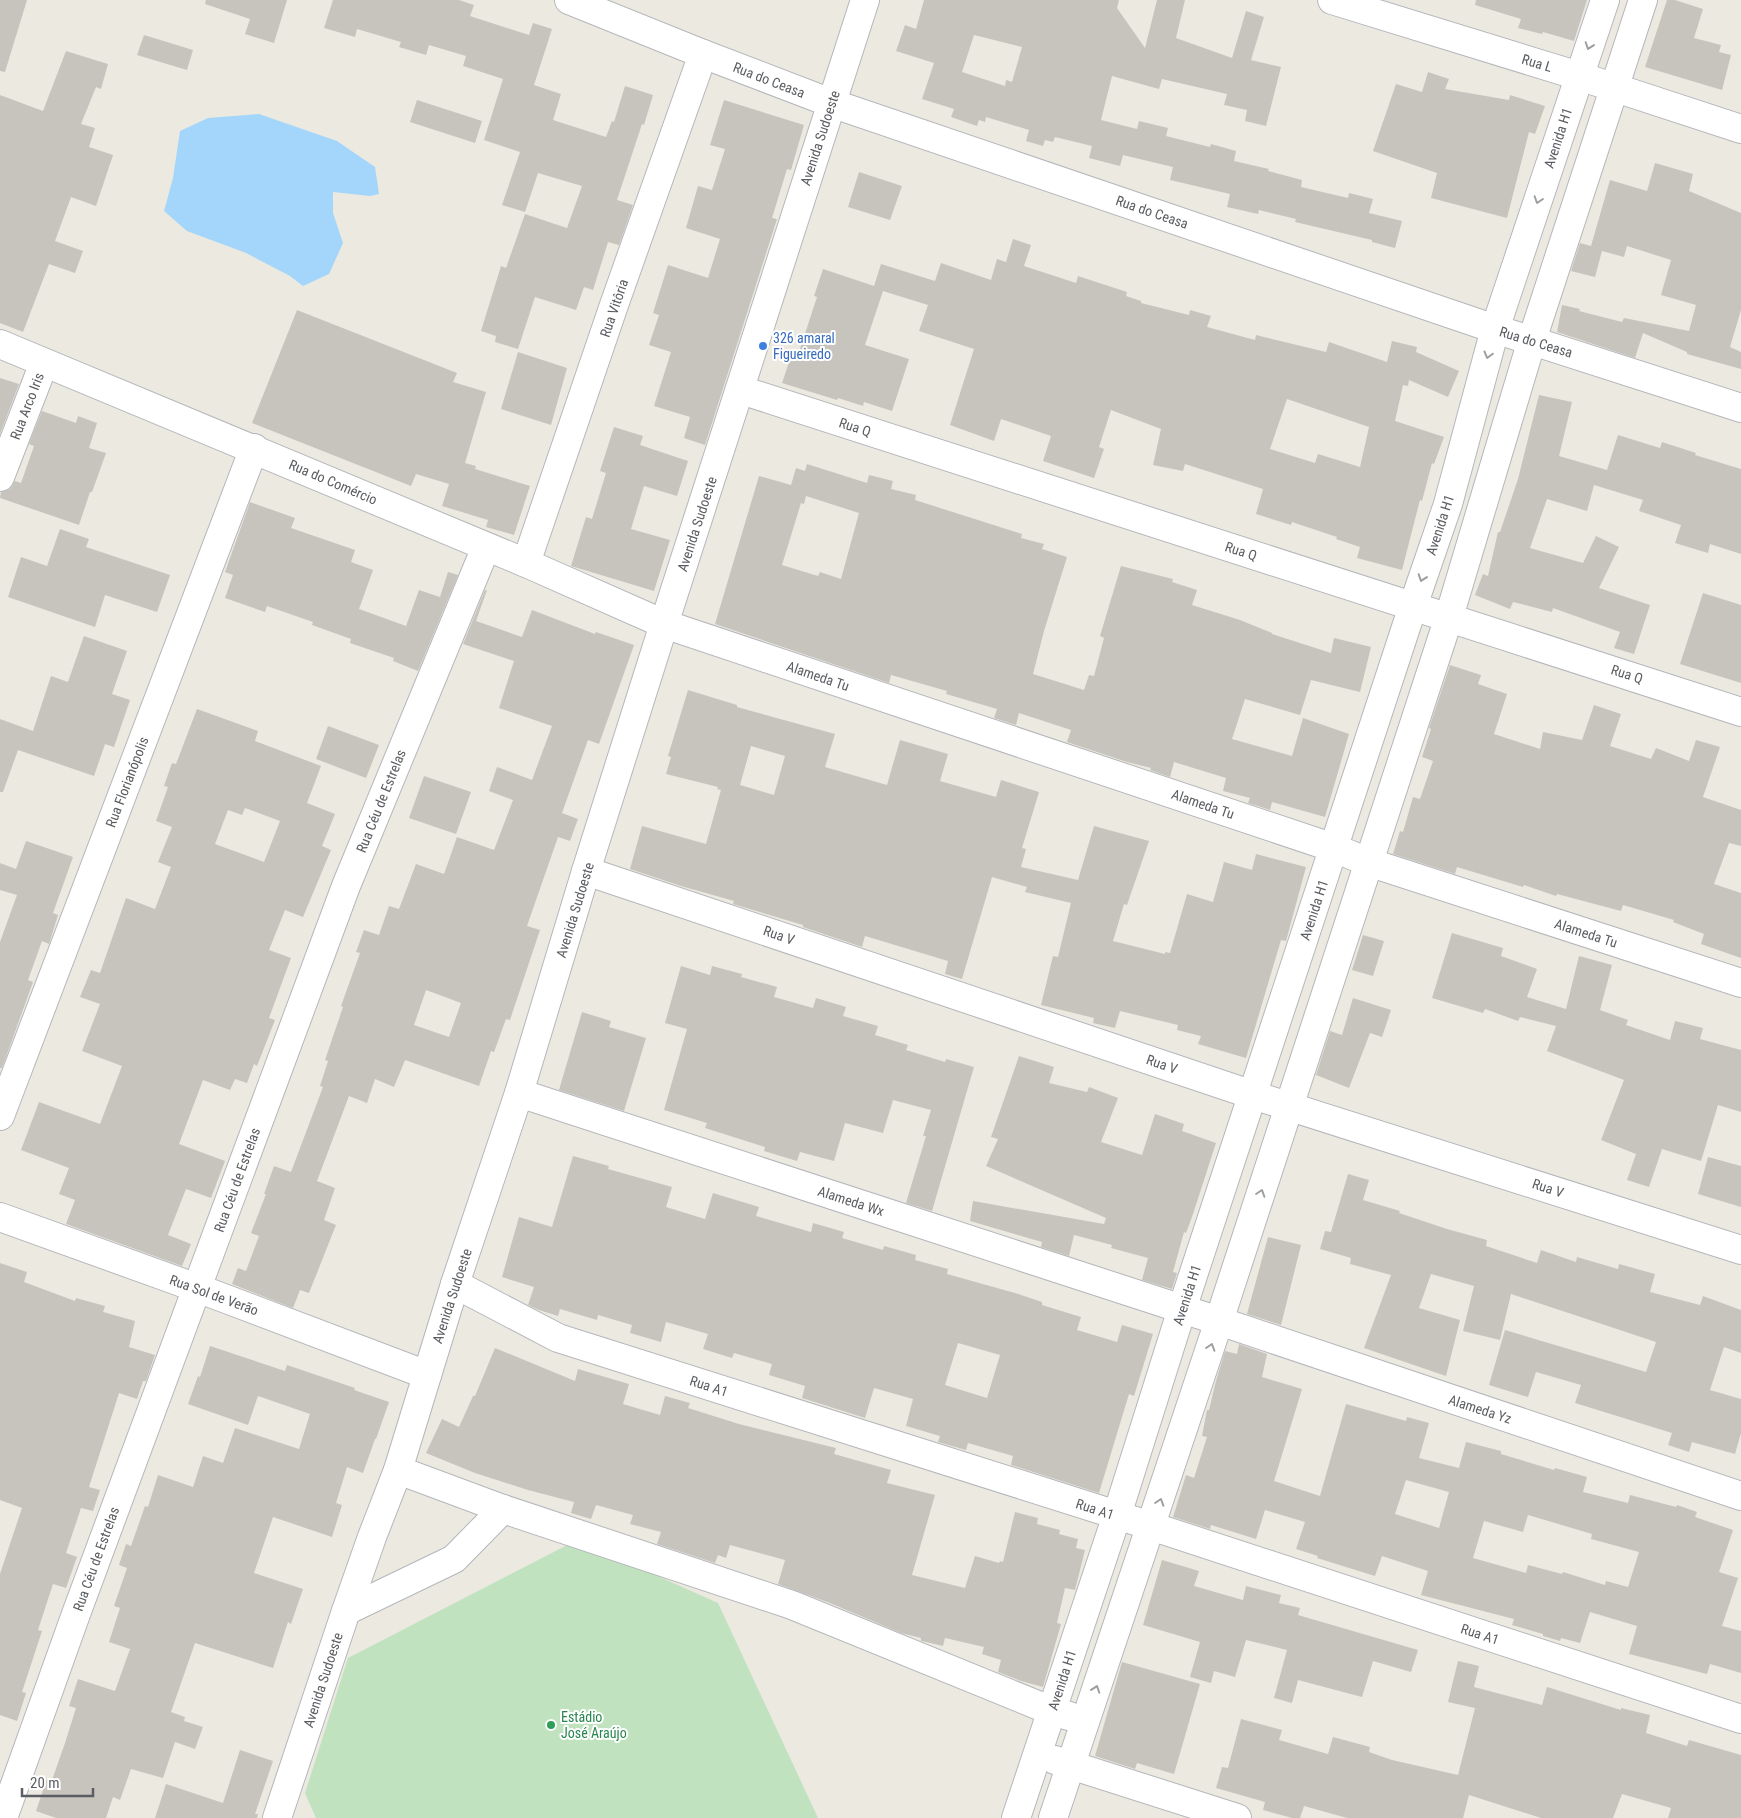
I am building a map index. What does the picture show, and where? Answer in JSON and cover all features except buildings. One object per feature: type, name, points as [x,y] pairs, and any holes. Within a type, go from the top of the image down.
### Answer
[{"type":"street","name":"Rua do Ceasa","points":[[569,0],[831,103],[1495,329],[1741,408]]},
{"type":"street","name":"Avenida Sudoeste","points":[[277,1818],[372,1536],[398,1470],[455,1284],[519,1093],[586,870],[664,624],[741,390],[865,0]]},
{"type":"street","name":"Rua L","points":[[1332,0],[1579,76],[1741,129]]},
{"type":"street","name":"Avenida H1","points":[[1016,1818],[1036,1753],[1052,1711],[1117,1516],[1182,1309],[1448,504],[1495,329],[1605,0]]},
{"type":"street","points":[[1054,1818],[1290,1106],[1449,617],[1532,340],[1643,0]]},
{"type":"street","name":"Rua Vitôria","points":[[526,562],[703,54]]},
{"type":"street","name":"Rua do Comércio","points":[[0,344],[526,562],[664,624]]},
{"type":"street","name":"Rua Arco Iris","points":[[0,477],[44,362]]},
{"type":"street","name":"Rua Q","points":[[741,390],[1741,712]]},
{"type":"street","name":"Rua Florianópolis","points":[[0,1116],[254,448]]},
{"type":"street","name":"Rua Céu de Estrelas","points":[[3,1818],[76,1614],[346,886],[486,547]]},
{"type":"street","name":"Alameda Tu","points":[[664,624],[1334,848],[1368,862],[1741,983]]},
{"type":"street","name":"Rua V","points":[[586,870],[1254,1095],[1741,1250]]},
{"type":"street","name":"Alameda Wx","points":[[519,1093],[1219,1321]]},
{"type":"street","name":"Rua Sol de Verão","points":[[0,1216],[426,1375]]},
{"type":"street","name":"Rua A1","points":[[455,1284],[558,1338],[1117,1516],[1741,1719]]},
{"type":"street","name":"Alameda Yz","points":[[1219,1321],[1741,1496]]},
{"type":"street","points":[[398,1470],[503,1509],[792,1605],[1052,1711],[1085,1720]]},
{"type":"street","points":[[346,1612],[454,1559],[503,1509]]},
{"type":"street","points":[[1036,1753],[1237,1818]]},
{"type":"green space","name":"Estádio José Araújo","points":[[577,1540],[718,1603],[818,1818],[316,1818],[305,1793],[348,1658]]},
{"type":"water","points":[[259,114],[337,141],[375,167],[379,194],[370,196],[333,192],[333,213],[343,243],[329,274],[303,286],[290,276],[246,253],[187,231],[164,211],[173,178],[180,131],[208,118]]},
{"type":"place","name":"326 amaral Figueiredo","points":[[763,346]]},
{"type":"place","name":"Estádio José Araújo","points":[[551,1725]]}]
